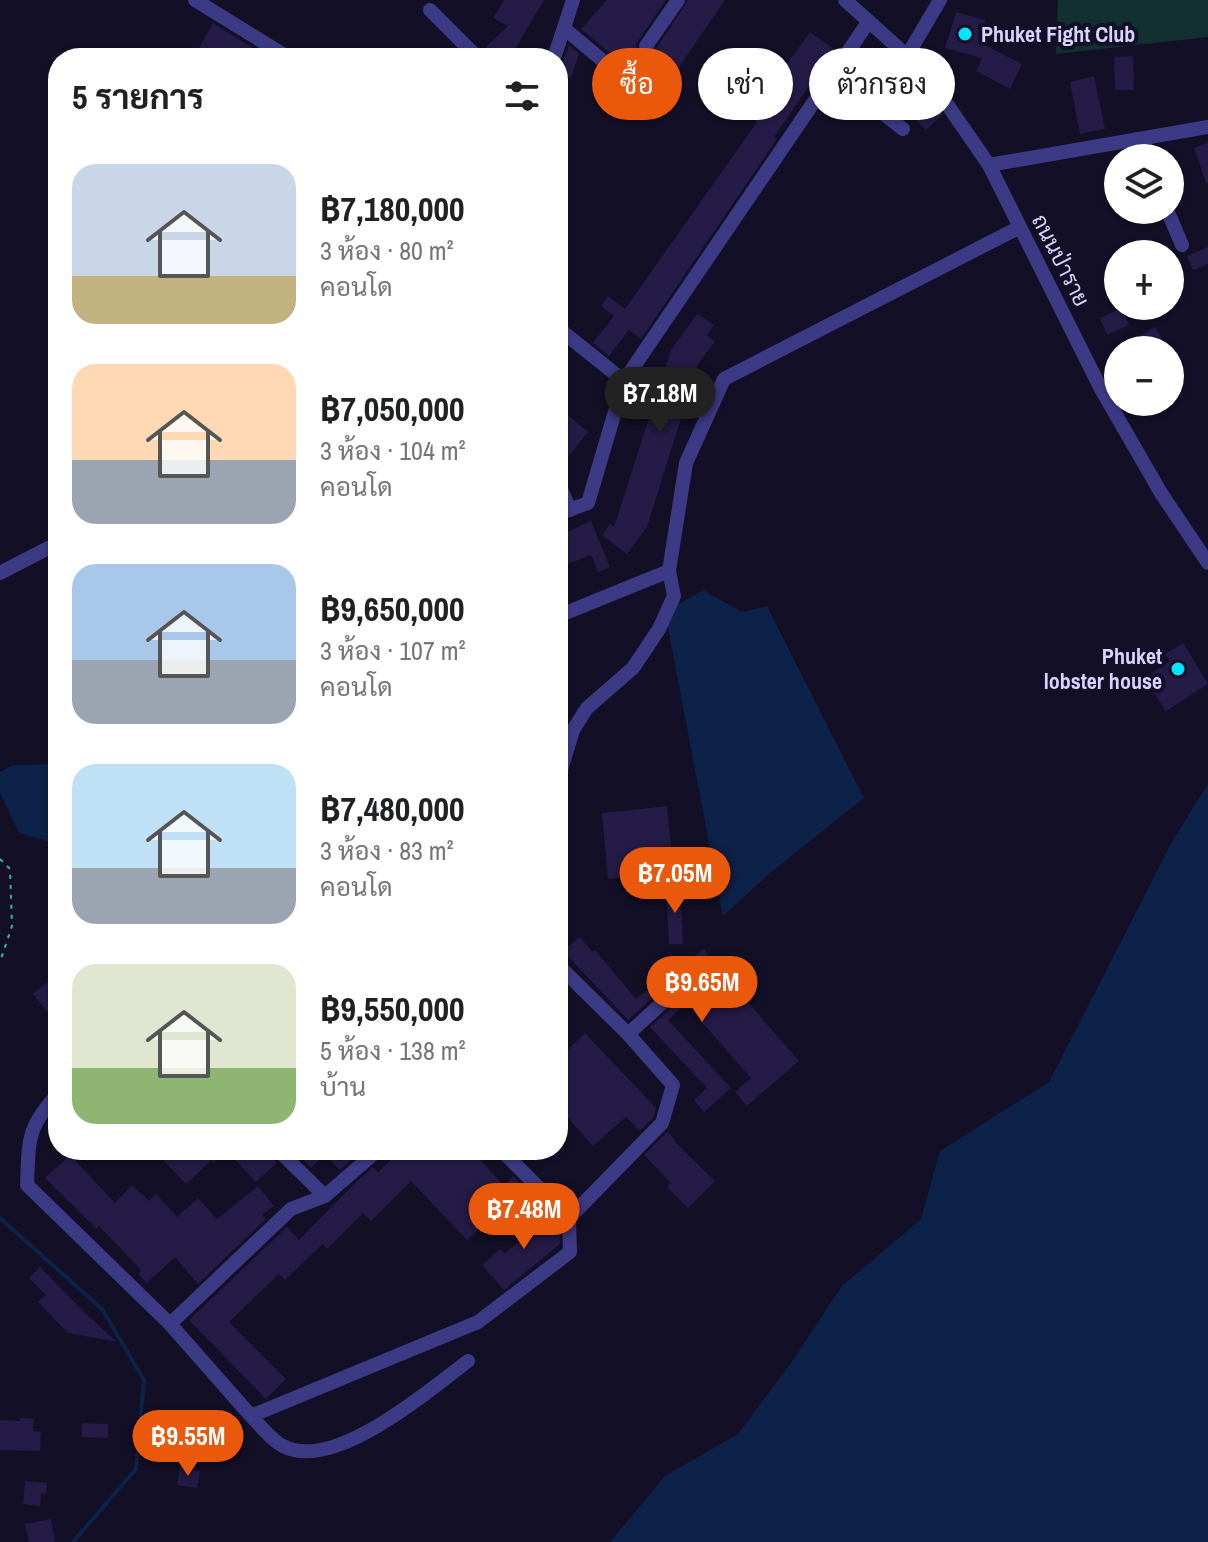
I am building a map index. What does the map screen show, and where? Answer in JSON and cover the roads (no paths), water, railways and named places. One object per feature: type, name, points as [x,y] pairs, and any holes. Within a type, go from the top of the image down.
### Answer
[{"type":"street","points":[[195,0],[273,48]]},
{"type":"street","points":[[558,48],[573,0]]},
{"type":"street","points":[[646,46],[678,0]]},
{"type":"street","name":"ถนนป่าราย","points":[[845,0],[898,48]]},
{"type":"street","points":[[912,48],[940,0]]},
{"type":"street","points":[[430,10],[468,48]]},
{"type":"street","points":[[851,48],[869,21]]},
{"type":"street","points":[[565,29],[592,52]]},
{"type":"street","points":[[568,510],[588,503],[624,381],[809,109]]},
{"type":"street","name":"ถนนป่าราย","points":[[955,116],[989,165],[1101,389],[1161,493],[1208,563]]},
{"type":"street","points":[[892,120],[903,129]]},
{"type":"street","points":[[989,165],[1208,127]]},
{"type":"street","points":[[1137,139],[1139,144]]},
{"type":"street","points":[[568,747],[573,730],[587,708],[633,668],[659,629],[674,596],[669,571],[686,463],[724,379],[1020,227]]},
{"type":"street","points":[[568,336],[624,381]]},
{"type":"street","points":[[0,573],[48,548]]},
{"type":"street","points":[[568,612],[669,571]]},
{"type":"street","points":[[568,975],[628,1034],[673,1085],[662,1123],[569,1218]]},
{"type":"street","points":[[628,1034],[692,976]]},
{"type":"street","points":[[48,1105],[30,1133],[27,1185],[170,1324],[251,1416],[282,1446],[321,1450],[380,1427],[468,1361]]},
{"type":"street","points":[[288,1160],[325,1196]]},
{"type":"street","points":[[170,1324],[291,1209],[325,1196],[366,1160]]},
{"type":"street","points":[[251,1416],[478,1322],[570,1252],[569,1218],[511,1160]]},
{"type":"water","points":[[703,590],[742,612],[767,606],[864,798],[769,874],[723,916],[665,612]]},
{"type":"water","points":[[48,764],[48,841],[19,833],[0,793],[0,772],[13,765]]},
{"type":"water","points":[[1208,784],[1208,1542],[610,1542],[665,1476],[738,1434],[793,1360],[842,1286],[921,1219],[940,1151],[1049,1082],[1173,840]]},
{"type":"waterway","points":[[0,1218],[102,1309],[144,1380],[136,1469],[73,1542]]},
{"type":"place","name":"Phuket Fight Club","points":[[965,34]]},
{"type":"place","name":"Phuket lobster house","points":[[1178,669]]}]
